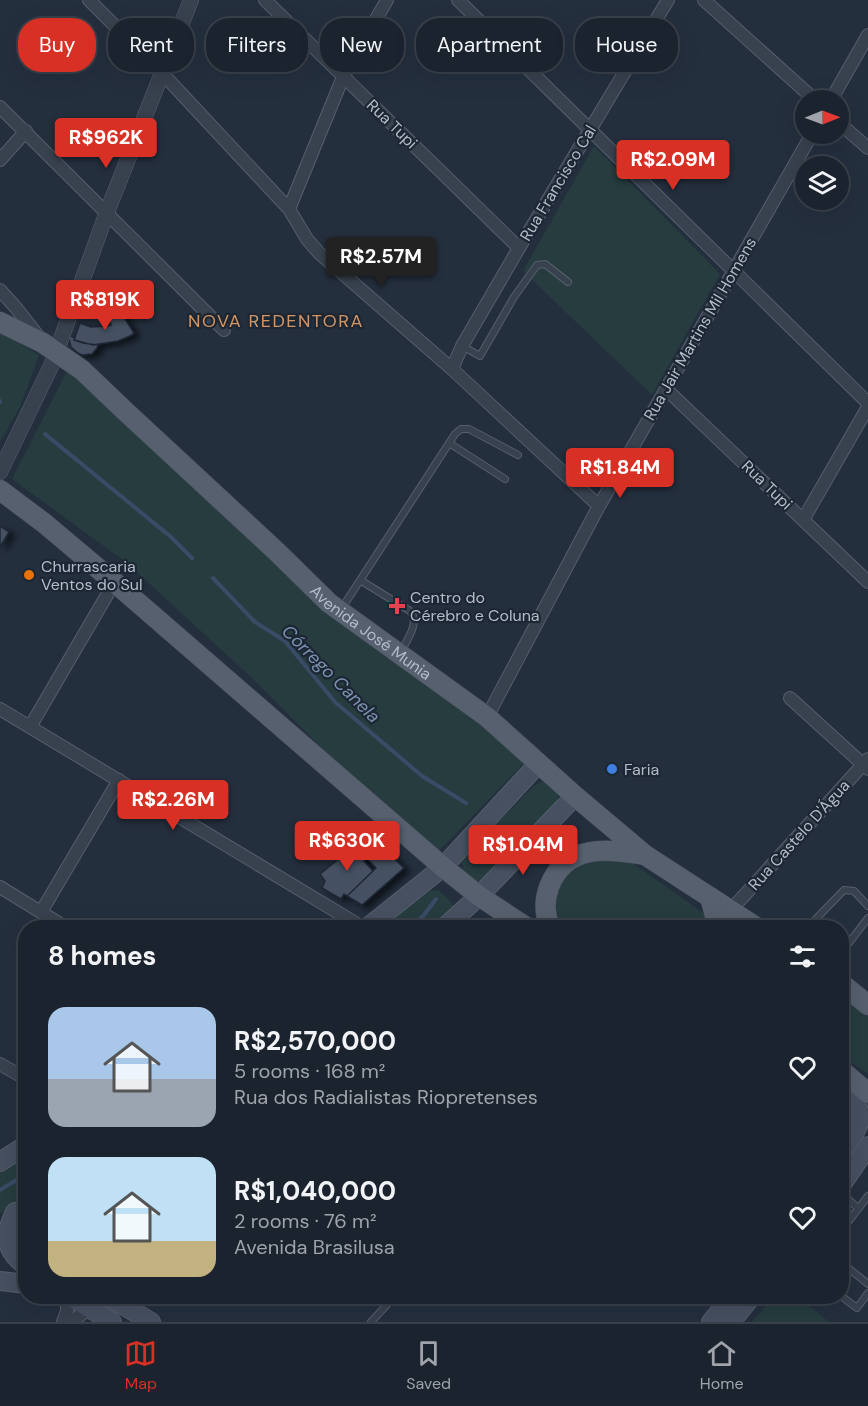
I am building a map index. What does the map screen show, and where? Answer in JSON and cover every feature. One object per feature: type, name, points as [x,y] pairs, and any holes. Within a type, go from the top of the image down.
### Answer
[{"type":"main road","name":"Avenida José Munia","points":[[0,322],[50,347],[82,370],[329,603],[510,736],[538,764],[645,855],[710,897],[727,919]]},
{"type":"main road","points":[[0,490],[44,523],[113,581],[442,867],[479,896],[515,920]]},
{"type":"main road","points":[[377,920],[442,867],[538,764]]},
{"type":"main road","points":[[453,920],[479,896],[575,796]]},
{"type":"main road","points":[[548,920],[545,906],[546,895],[554,876],[568,861],[579,854],[597,851],[645,855]]},
{"type":"main road","points":[[710,897],[715,920]]},
{"type":"main road","points":[[849,990],[868,1005]]},
{"type":"main road","points":[[849,1077],[868,1093]]},
{"type":"main road","points":[[849,1094],[860,1107],[862,1118],[849,1141]]},
{"type":"main road","points":[[849,1174],[868,1146]]},
{"type":"main road","points":[[0,1162],[18,1150]]},
{"type":"main road","points":[[14,1213],[7,1233],[11,1251],[18,1260]]},
{"type":"main road","points":[[0,1255],[18,1264]]},
{"type":"main road","points":[[0,1281],[18,1283]]},
{"type":"main road","points":[[83,1304],[112,1322]]},
{"type":"main road","points":[[121,1304],[151,1322]]},
{"type":"main road","points":[[711,1322],[726,1304]]},
{"type":"main road","points":[[731,1322],[746,1304]]},
{"type":"street","points":[[89,0],[162,73],[289,209],[307,239],[319,253],[452,369],[599,506]]},
{"type":"street","points":[[0,472],[47,374],[50,347],[107,212],[191,0]]},
{"type":"street","name":"Rua Tupi","points":[[265,0],[519,248]]},
{"type":"street","points":[[289,209],[343,77],[387,0]]},
{"type":"street","points":[[458,0],[868,405],[803,520]]},
{"type":"street","name":"Rua Francisco Cal","points":[[452,369],[462,346],[519,248],[668,0]]},
{"type":"street","points":[[705,0],[804,90]]},
{"type":"street","points":[[837,90],[868,35]]},
{"type":"street","points":[[0,107],[224,330]]},
{"type":"street","points":[[0,160],[26,131]]},
{"type":"street","points":[[849,132],[868,148]]},
{"type":"street","name":"Rua Jair Martins Mil Homens","points":[[486,717],[599,506],[806,144]]},
{"type":"street","points":[[0,290],[50,347]]},
{"type":"street","name":"Rua Tupi","points":[[666,388],[868,582]]},
{"type":"street","points":[[30,727],[107,596],[113,581]]},
{"type":"street","points":[[790,698],[866,764]]},
{"type":"street","points":[[0,709],[350,920]]},
{"type":"street","name":"Rua Castelo D'Água","points":[[727,919],[866,764]]},
{"type":"street","points":[[41,912],[119,780]]},
{"type":"street","points":[[0,887],[54,920]]},
{"type":"street","points":[[0,1064],[18,1074]]},
{"type":"street","points":[[63,1322],[68,1304]]},
{"type":"street","points":[[70,1322],[90,1308]]},
{"type":"lane","points":[[462,346],[480,356],[514,297],[537,265],[545,264],[568,282]]},
{"type":"lane","points":[[340,611],[455,434],[461,429],[469,429],[518,455]]},
{"type":"lane","points":[[449,443],[505,479]]},
{"type":"lane","points":[[360,580],[414,615],[415,622],[400,653]]},
{"type":"lane","points":[[815,920],[844,890],[854,891],[868,906]]},
{"type":"lane","points":[[849,943],[868,918]]},
{"type":"lane","points":[[849,1220],[868,1196]]},
{"type":"lane","points":[[849,1200],[858,1208]]},
{"type":"lane","points":[[849,1269],[868,1284]]},
{"type":"lane","points":[[849,1302],[856,1308],[868,1293]]},
{"type":"lane","points":[[371,1322],[388,1304]]},
{"type":"green space","points":[[594,146],[720,274],[652,395],[523,271]]},
{"type":"green space","points":[[0,332],[39,355],[20,407],[0,442]]},
{"type":"green space","points":[[68,369],[324,611],[482,723],[525,762],[439,851],[344,770],[253,679],[127,563],[12,479]]},
{"type":"green space","points":[[548,782],[558,791],[555,805],[482,884],[466,876],[462,858],[535,785]]},
{"type":"green space","points":[[592,858],[631,862],[709,917],[710,920],[559,920],[556,904],[560,888],[569,874]]},
{"type":"green space","points":[[438,890],[455,907],[444,920],[389,920],[428,891]]},
{"type":"green space","points":[[849,1001],[868,1015],[868,1074],[849,1061]]},
{"type":"green space","points":[[18,1154],[18,1202],[0,1214],[0,1166]]},
{"type":"green space","points":[[767,1304],[808,1304],[829,1322],[752,1322]]},
{"type":"building","points":[[120,311],[134,333],[130,336],[118,341],[93,345],[74,340],[80,323],[91,327],[108,326],[111,325],[108,315]]},
{"type":"building","points":[[68,335],[83,343],[98,345],[97,348],[92,354],[82,355],[71,347]]},
{"type":"building","points":[[0,526],[9,532],[0,547]]},
{"type":"building","points":[[374,839],[404,868],[362,905],[347,896],[376,868],[361,852]]},
{"type":"building","points":[[361,841],[366,847],[361,852],[367,858],[364,861],[373,871],[341,899],[322,888],[325,881],[320,874]]},
{"type":"waterway","name":"Córrego Canela","points":[[45,434],[171,537],[192,558]]},
{"type":"waterway","name":"Córrego Canela","points":[[213,578],[255,622],[285,641],[335,702],[422,776],[466,803]]},
{"type":"waterway","points":[[419,920],[436,899]]},
{"type":"waterway","points":[[0,1190],[18,1179]]},
{"type":"place","name":"Churrascaria Ventos do Sul","points":[[29,575]]},
{"type":"place","name":"Centro do Cérebro e Coluna","points":[[397,606]]},
{"type":"place","name":"Faria","points":[[612,769]]},
{"type":"district","name":"NOVA REDENTORA","points":[[276,321]]}]
